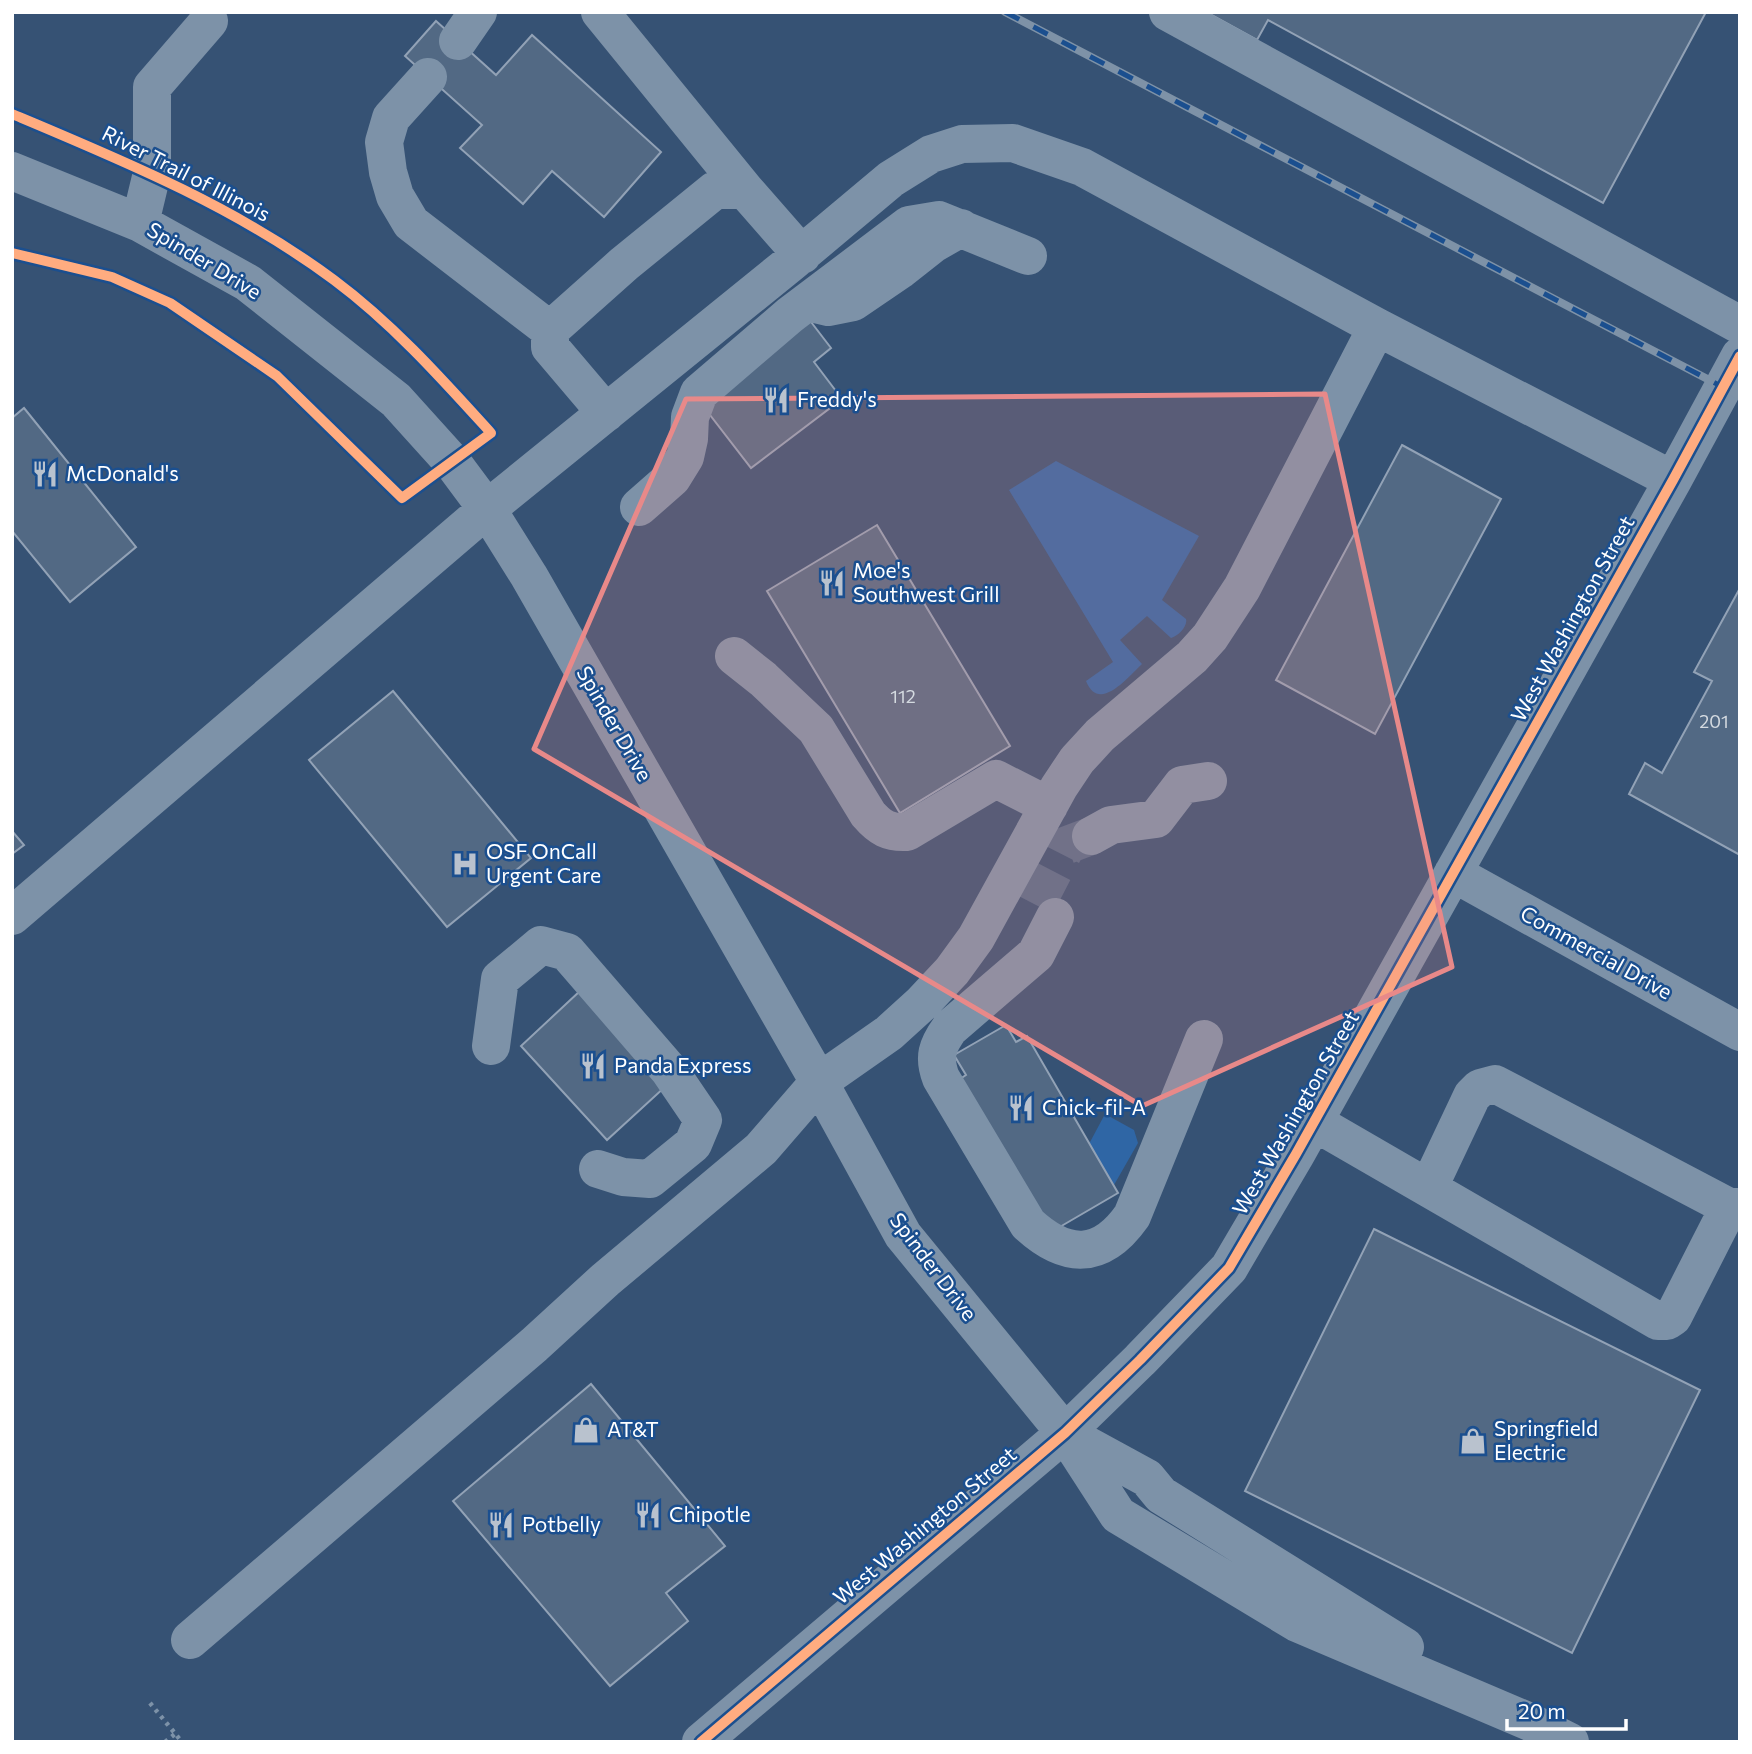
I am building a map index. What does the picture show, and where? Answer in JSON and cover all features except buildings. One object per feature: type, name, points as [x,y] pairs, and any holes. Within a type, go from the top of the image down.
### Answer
[{"type":"street","points":[[600,12],[745,190],[802,255]]},
{"type":"street","points":[[1168,12],[1740,325]]},
{"type":"street","points":[[140,223],[152,173],[152,87],[209,21]]},
{"type":"street","points":[[428,77],[391,118],[384,142],[395,196],[411,223],[550,330]]},
{"type":"street","points":[[12,916],[487,509],[802,255],[891,179],[931,154],[962,144],[1013,143],[1082,167],[1377,327],[1673,480]]},
{"type":"street","name":"Spinder Drive","points":[[12,171],[140,223],[248,283],[396,400],[452,462],[487,509],[529,576],[819,1082],[903,1235],[1065,1433]]},
{"type":"street","points":[[606,412],[550,347],[550,330],[624,264],[715,190],[745,190]]},
{"type":"street","points":[[639,507],[671,478],[685,457],[690,417],[699,393],[807,302],[909,225],[939,220],[1028,256]]},
{"type":"street","points":[[190,1640],[534,1345],[605,1280],[761,1149],[819,1082],[889,1033],[953,971],[996,905],[1077,760],[1100,735],[1192,657],[1227,613],[1242,589],[1377,327]]},
{"type":"street","name":"West Washington Street","points":[[701,1742],[1065,1433],[1229,1268],[1314,1122],[1740,356]]},
{"type":"street","points":[[734,656],[763,679],[816,729],[868,814],[879,826],[893,833],[907,832],[996,779],[1049,806]]},
{"type":"street","points":[[1091,836],[1111,825],[1156,819],[1182,785],[1208,781]]},
{"type":"street","name":"Commercial Drive","points":[[1452,873],[1740,1032]]},
{"type":"street","points":[[1046,911],[1018,939],[1017,970],[950,1028],[937,1046],[936,1062],[941,1078],[1028,1224],[1052,1244],[1080,1250],[1097,1247],[1111,1240],[1132,1216],[1204,1039]]},
{"type":"street","points":[[491,1046],[500,979],[541,945],[567,952],[669,1070],[703,1120],[693,1144],[650,1179],[623,1177],[598,1169]]},
{"type":"street","points":[[1314,1122],[1658,1321],[1667,1321],[1673,1317],[1734,1207],[1495,1084],[1480,1088],[1472,1096],[1429,1187]]},
{"type":"street","points":[[1065,1433],[1147,1478],[1161,1495],[1309,1590],[1530,1722],[1570,1742]]},
{"type":"path","points":[[150,1703],[182,1742]]},
{"type":"path","points":[[165,1742],[175,1734]]},
{"type":"highlighted area","points":[[1325,394],[1452,967],[1142,1106],[534,749],[686,399]]},
{"type":"shaded area","points":[[1056,461],[1199,536],[1162,600],[1186,619],[1184,628],[1171,638],[1147,616],[1120,640],[1142,664],[1122,683],[1106,693],[1098,694],[1086,681],[1113,662],[1009,490]]},
{"type":"shaded area","points":[[1105,1114],[1134,1130],[1138,1143],[1114,1185],[1089,1144]]},
{"type":"tunnel","points":[[1036,905],[1067,845],[1091,836]]},
{"type":"railway","points":[[1005,12],[1740,396]]},
{"type":"cycle path","name":"River Trail of Illinois","points":[[12,114],[178,187],[297,254],[377,315],[491,433],[402,498],[277,376],[170,303],[112,277],[12,253]]},
{"type":"cycle path","points":[[701,1742],[1065,1433],[1229,1268],[1296,1154],[1740,356]]},
{"type":"place","name":"Freddy's","points":[[776,400]]},
{"type":"place","name":"McDonald's","points":[[45,474]]},
{"type":"place","name":"Moe's Southwest Grill","points":[[832,583]]},
{"type":"place","name":"OSF OnCall Urgent Care","points":[[465,864]]},
{"type":"place","name":"Panda Express","points":[[593,1066]]},
{"type":"place","name":"Chick-fil-A","points":[[1021,1108]]},
{"type":"place","name":"AT&T","points":[[586,1430]]},
{"type":"place","name":"Springfield Electric","points":[[1473,1441]]},
{"type":"place","name":"Chipotle","points":[[648,1515]]},
{"type":"place","name":"Potbelly","points":[[501,1525]]}]
